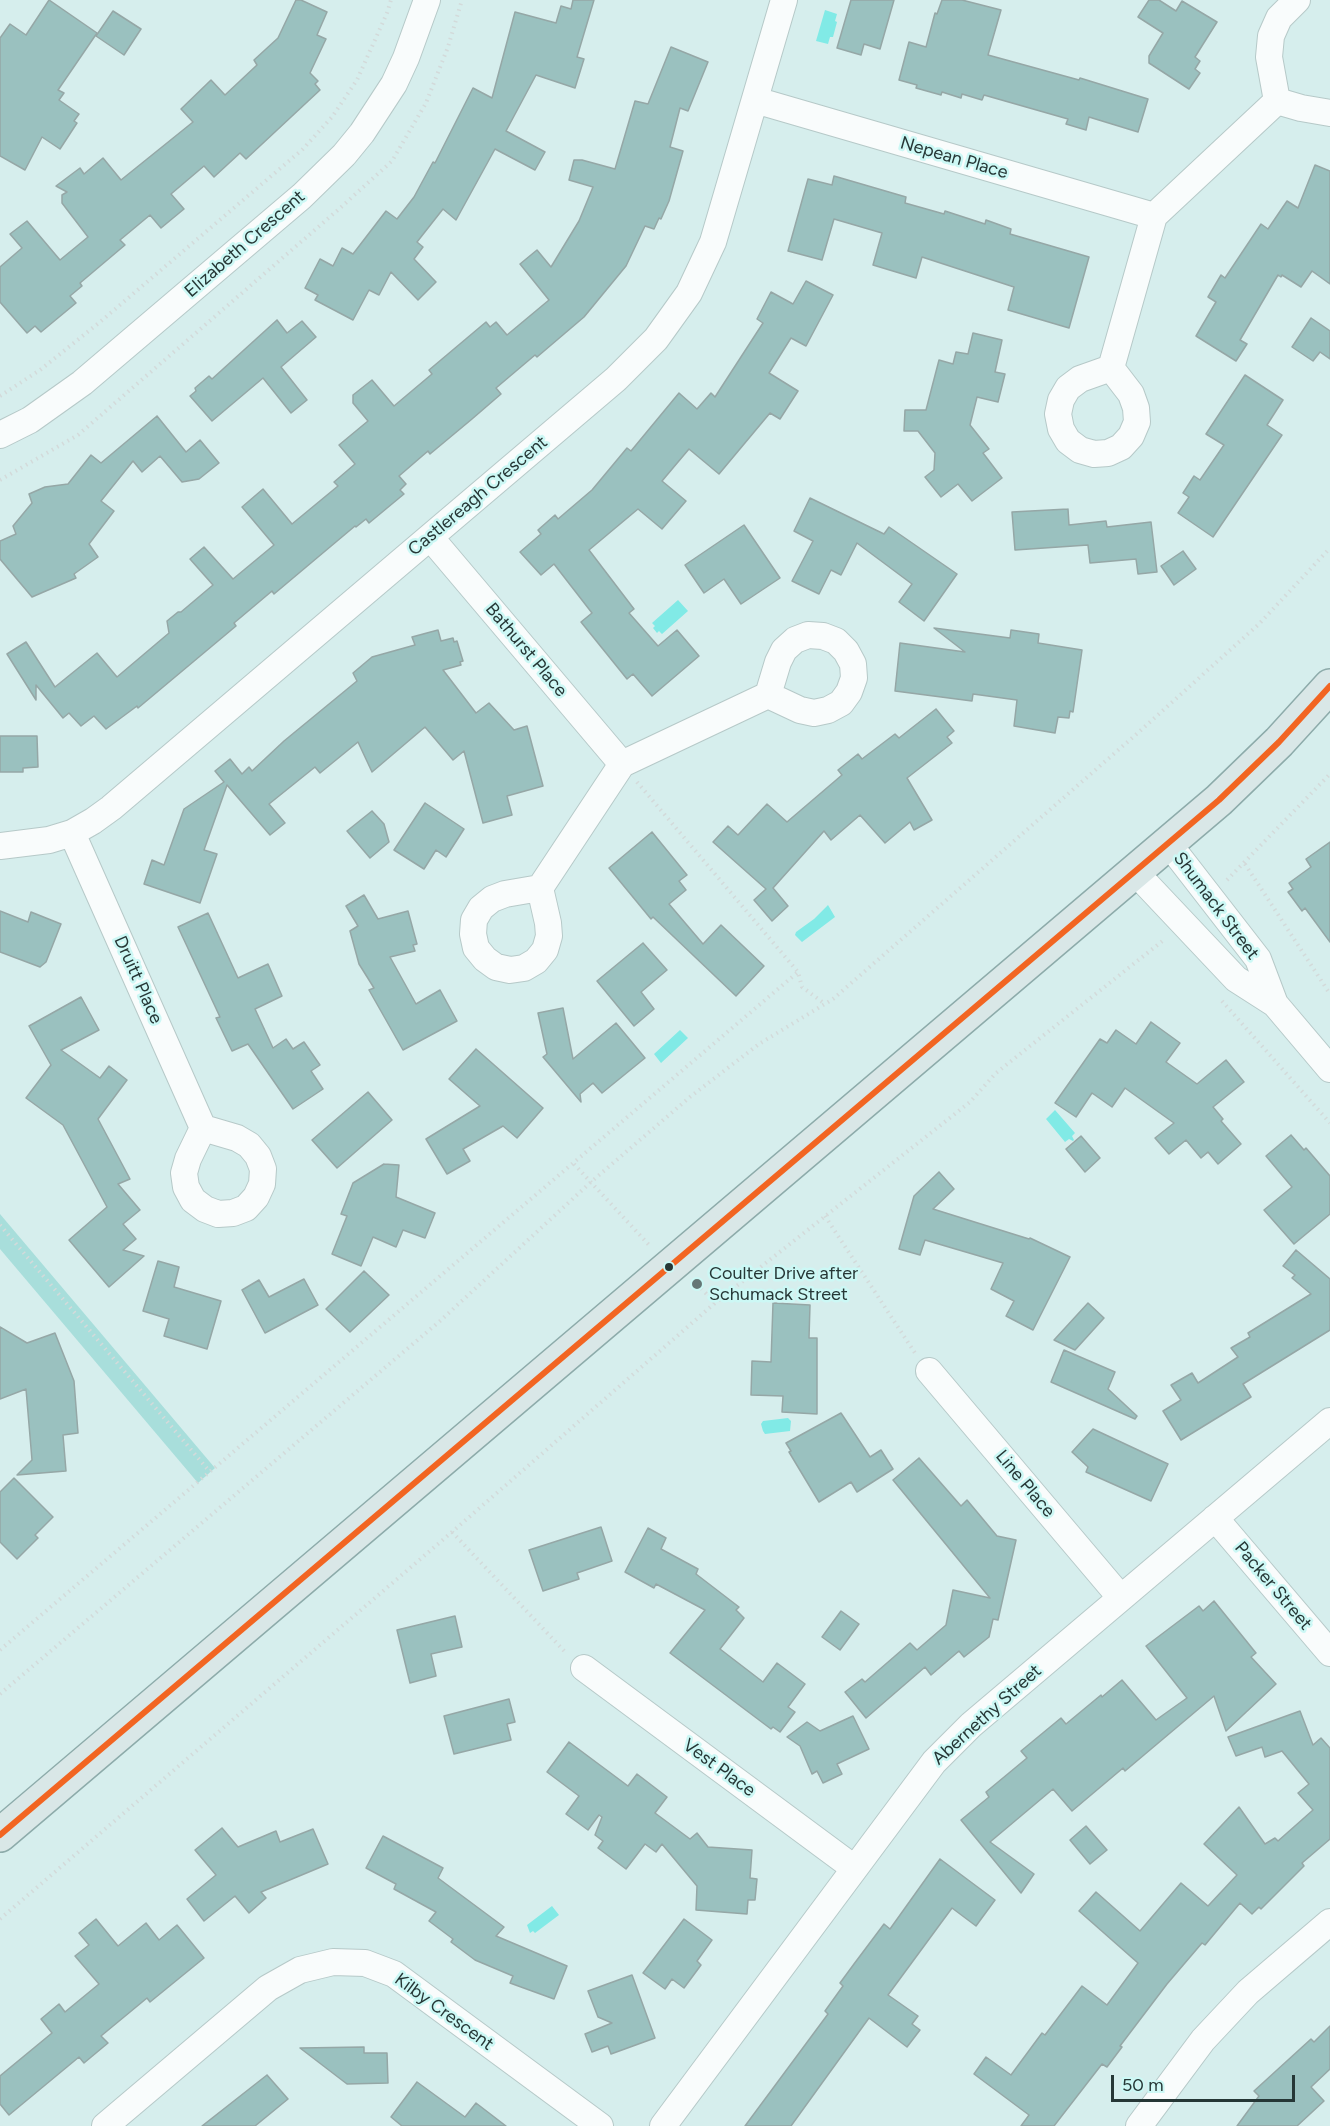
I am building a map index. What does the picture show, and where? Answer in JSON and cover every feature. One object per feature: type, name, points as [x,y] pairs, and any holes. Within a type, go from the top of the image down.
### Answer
[{"type":"main road","points":[[0,1835],[1219,800],[1279,742],[1330,686]]},
{"type":"street","name":"Elizabeth Crescent","points":[[0,435],[30,420],[82,383],[303,196],[344,155],[362,133],[394,84],[428,0]]},
{"type":"street","name":"Castlereagh Crescent","points":[[0,846],[50,840],[72,833],[111,808],[616,379],[656,339],[689,293],[713,242],[784,0]]},
{"type":"street","points":[[1277,101],[1269,57],[1271,36],[1279,18],[1297,0]]},
{"type":"street","name":"Nepean Place","points":[[755,100],[1154,216]]},
{"type":"street","points":[[1277,101],[1330,113]]},
{"type":"street","points":[[1111,368],[1154,216],[1277,101]]},
{"type":"street","name":"Bathurst Place","points":[[430,537],[622,764]]},
{"type":"street","points":[[540,888],[622,764],[768,695]]},
{"type":"street","name":"Druitt Place","points":[[72,833],[204,1128]]},
{"type":"street","name":"Shumack Street","points":[[1168,843],[1258,959],[1275,1004]]},
{"type":"street","name":"Shumack Street","points":[[1134,871],[1236,979],[1275,1004],[1330,1069]]},
{"type":"street","name":"Line Place","points":[[928,1371],[1121,1598]]},
{"type":"street","name":"Abernethy Street","points":[[663,2126],[934,1762],[971,1725],[1330,1421]]},
{"type":"street","name":"Packer Street","points":[[1215,1518],[1330,1653]]},
{"type":"street","name":"Vest Place","points":[[584,1668],[854,1868]]},
{"type":"street","points":[[1138,2126],[1203,2040],[1248,1992],[1330,1922]]},
{"type":"street","name":"Kilby Crescent","points":[[105,2126],[268,1988],[300,1970],[333,1962],[366,1963],[394,1974],[600,2126]]},
{"type":"path","points":[[0,396],[40,370],[100,322],[303,149],[332,117],[357,80],[391,0]]},
{"type":"path","points":[[0,1694],[440,1321],[591,1182],[690,1097],[759,1044],[834,999],[1149,724],[1259,624],[1330,548]]},
{"type":"path","points":[[622,764],[798,972],[802,987],[825,1005]]},
{"type":"path","points":[[1330,774],[1245,864],[1330,994]]},
{"type":"path","points":[[0,1919],[452,1532],[715,1302],[970,1102],[996,1073],[1166,938]]},
{"type":"path","points":[[0,1650],[798,972]]},
{"type":"path","points":[[1221,999],[1330,1123]]},
{"type":"path","points":[[574,1164],[650,1246]]},
{"type":"path","points":[[825,1216],[909,1346],[928,1371]]},
{"type":"path","points":[[0,1225],[210,1472]]},
{"type":"path","points":[[697,1284],[715,1302]]},
{"type":"path","points":[[452,1532],[559,1647],[584,1668]]},
{"type":"shaded area","points":[[0,1214],[215,1468],[198,1483],[0,1249]]},
{"type":"water","points":[[825,10],[837,14],[833,37],[830,37],[828,44],[816,41]]},
{"type":"water","points":[[678,600],[688,611],[662,634],[659,631],[657,633],[652,623]]},
{"type":"water","points":[[828,905],[835,917],[802,942],[795,935],[796,932]]},
{"type":"water","points":[[680,1030],[688,1038],[661,1063],[654,1054]]},
{"type":"water","points":[[1055,1110],[1075,1133],[1072,1136],[1073,1141],[1069,1139],[1065,1142],[1046,1119]]},
{"type":"water","points":[[788,1418],[791,1421],[790,1431],[765,1434],[763,1431],[761,1424],[763,1421]]},
{"type":"water","points":[[552,1906],[559,1915],[535,1933],[533,1931],[530,1933],[527,1925]]},
{"type":"building","points":[[49,0],[97,33],[58,90],[64,93],[59,100],[79,114],[74,121],[77,123],[60,149],[42,137],[25,170],[0,156],[0,38],[10,24],[26,35]]},
{"type":"building","points":[[296,0],[301,0],[327,12],[317,35],[326,39],[310,73],[318,81],[315,84],[320,90],[246,159],[240,153],[214,177],[204,166],[171,194],[184,209],[161,228],[150,215],[120,240],[125,245],[80,283],[82,286],[70,296],[76,303],[41,332],[35,326],[27,333],[0,302],[0,267],[22,248],[10,234],[27,221],[60,260],[88,237],[62,203],[62,195],[67,192],[56,186],[80,168],[84,174],[103,158],[121,180],[193,122],[181,109],[211,80],[225,95],[257,65],[254,60],[278,38]]},
{"type":"building","points":[[573,0],[594,0],[577,57],[584,59],[575,88],[536,75],[506,131],[545,152],[535,170],[495,149],[456,220],[443,209],[417,242],[423,247],[414,259],[436,282],[418,300],[391,272],[379,295],[369,290],[353,320],[315,300],[318,295],[305,288],[320,259],[333,266],[342,248],[353,254],[386,211],[397,219],[414,197],[433,162],[435,163],[473,88],[492,98],[515,12],[556,23],[561,6],[571,9]]},
{"type":"building","points":[[851,0],[894,0],[880,49],[864,44],[861,55],[837,48]]},
{"type":"building","points":[[942,0],[962,0],[1001,10],[988,55],[1079,80],[1080,78],[1148,99],[1138,132],[1089,117],[1086,130],[1066,124],[1068,119],[984,95],[982,100],[962,94],[961,98],[942,92],[941,95],[916,88],[917,85],[899,80],[909,42],[926,47],[935,13],[937,14]]},
{"type":"building","points":[[1149,0],[1159,0],[1176,11],[1182,1],[1217,22],[1195,57],[1200,61],[1195,69],[1200,73],[1189,89],[1149,63],[1149,56],[1163,33],[1138,17]]},
{"type":"building","points":[[113,11],[141,29],[124,55],[96,36]]},
{"type":"building","points":[[671,47],[708,62],[688,111],[680,108],[670,147],[683,151],[669,201],[654,229],[645,226],[626,266],[584,317],[496,388],[501,394],[472,419],[430,454],[428,451],[399,476],[406,484],[400,490],[404,494],[369,523],[366,519],[355,526],[274,594],[272,591],[234,623],[236,626],[138,708],[137,706],[106,729],[94,716],[81,726],[69,713],[63,718],[36,685],[36,700],[7,654],[26,642],[55,687],[97,653],[117,677],[169,633],[167,621],[213,585],[190,559],[204,547],[233,579],[274,545],[242,507],[263,489],[292,524],[338,486],[334,482],[355,464],[339,445],[368,421],[353,403],[353,395],[372,380],[394,406],[432,374],[429,370],[486,322],[490,327],[496,322],[507,335],[549,300],[520,264],[537,250],[551,267],[579,221],[593,187],[569,180],[574,160],[615,169],[635,101],[648,104]]},
{"type":"building","points":[[1315,165],[1330,171],[1330,284],[1312,271],[1301,287],[1282,275],[1281,277],[1278,275],[1240,340],[1247,344],[1236,361],[1196,336],[1216,302],[1208,297],[1221,275],[1225,278],[1261,224],[1268,229],[1287,201],[1298,208]]},
{"type":"building","points":[[834,176],[906,197],[905,203],[944,214],[945,211],[985,224],[986,220],[1011,229],[1010,234],[1089,257],[1069,328],[1008,310],[1014,287],[922,257],[916,278],[873,265],[882,233],[834,219],[822,260],[788,251],[808,179],[832,185]]},
{"type":"building","points":[[806,281],[833,295],[806,346],[791,338],[769,373],[798,391],[780,419],[770,413],[719,474],[689,449],[662,481],[686,501],[662,529],[638,509],[589,550],[634,609],[629,613],[658,646],[677,630],[699,656],[652,696],[633,674],[627,679],[581,622],[592,613],[554,564],[541,575],[520,552],[541,534],[538,530],[555,515],[558,519],[592,490],[627,448],[631,451],[679,393],[697,409],[711,393],[715,397],[763,323],[757,319],[771,292],[793,304]]},
{"type":"building","points":[[1311,318],[1330,331],[1330,359],[1320,352],[1313,361],[1292,347]]},
{"type":"building","points":[[277,320],[287,333],[302,321],[316,337],[281,367],[307,400],[291,413],[263,378],[212,421],[190,396],[196,391],[195,388],[209,376],[212,379]]},
{"type":"building","points":[[973,333],[1002,340],[995,372],[1005,374],[998,402],[977,397],[970,425],[989,449],[983,453],[1002,478],[972,501],[958,484],[941,497],[925,477],[934,470],[935,453],[918,431],[904,431],[905,410],[926,410],[939,360],[953,364],[956,352],[968,354]]},
{"type":"building","points":[[1245,375],[1283,400],[1267,425],[1282,435],[1213,537],[1178,513],[1189,497],[1183,493],[1194,476],[1200,480],[1224,445],[1206,434]]},
{"type":"building","points":[[157,416],[186,452],[200,440],[219,463],[199,479],[182,482],[160,456],[142,472],[133,461],[101,501],[114,511],[89,544],[98,557],[74,574],[76,578],[32,597],[0,559],[0,541],[16,534],[13,526],[32,503],[29,494],[45,487],[68,484],[91,455],[101,463]]},
{"type":"building","points":[[810,498],[884,534],[889,527],[957,574],[924,621],[899,602],[912,584],[857,543],[841,575],[831,570],[819,594],[792,581],[813,541],[794,531]]},
{"type":"building","points":[[1068,509],[1069,525],[1106,521],[1107,527],[1151,522],[1157,572],[1138,574],[1136,559],[1090,563],[1088,545],[1015,550],[1012,512]]},
{"type":"building","points":[[744,525],[780,578],[741,604],[724,579],[704,593],[685,565]]},
{"type":"building","points":[[1183,551],[1196,569],[1174,585],[1161,566]]},
{"type":"building","points":[[934,628],[1010,638],[1011,630],[1039,634],[1038,643],[1082,650],[1073,712],[1070,711],[1069,718],[1058,717],[1055,733],[1014,726],[1017,700],[973,694],[972,701],[895,691],[900,643],[965,652]]},
{"type":"building","points":[[438,630],[441,641],[453,638],[454,642],[457,641],[463,661],[460,662],[461,665],[443,670],[476,713],[489,703],[514,730],[527,726],[543,786],[507,796],[512,815],[483,823],[464,751],[453,760],[425,727],[372,772],[358,742],[320,773],[315,767],[269,804],[285,823],[270,835],[227,785],[204,850],[217,854],[200,903],[144,884],[152,860],[164,865],[184,809],[224,782],[215,771],[230,759],[242,774],[249,767],[252,771],[284,741],[357,681],[353,673],[372,657],[415,645],[412,637]]},
{"type":"building","points":[[936,709],[954,731],[947,737],[952,743],[907,778],[932,820],[914,830],[910,822],[885,843],[860,815],[831,840],[824,831],[773,888],[788,906],[772,921],[754,900],[766,889],[713,842],[728,826],[738,835],[767,804],[787,822],[842,775],[838,770],[858,754],[862,759],[895,734],[899,738]]},
{"type":"building","points":[[0,736],[37,736],[38,767],[23,768],[23,772],[0,772]]},
{"type":"building","points":[[425,803],[464,829],[446,857],[436,850],[424,869],[394,850]]},
{"type":"building","points":[[372,811],[384,824],[389,842],[370,858],[347,831]]},
{"type":"building","points":[[652,832],[687,875],[679,881],[686,890],[669,904],[703,944],[721,925],[764,966],[736,996],[653,917],[651,919],[609,868]]},
{"type":"building","points":[[1330,842],[1330,942],[1305,908],[1302,911],[1288,892],[1293,889],[1289,883],[1311,867],[1306,859]]},
{"type":"building","points":[[364,895],[378,919],[408,911],[417,944],[413,945],[415,951],[390,957],[416,1004],[440,990],[457,1021],[403,1050],[369,990],[374,988],[359,964],[350,931],[358,926],[346,906]]},
{"type":"building","points":[[0,911],[28,922],[31,912],[61,924],[46,962],[40,967],[0,952]]},
{"type":"building","points":[[208,913],[238,978],[268,964],[282,996],[255,1009],[273,1048],[286,1039],[293,1049],[304,1042],[320,1065],[311,1071],[323,1089],[293,1109],[248,1044],[232,1051],[216,1018],[220,1017],[178,927]]},
{"type":"building","points":[[643,943],[667,970],[641,992],[654,1009],[634,1026],[597,981]]},
{"type":"building","points":[[81,997],[99,1030],[61,1050],[100,1078],[109,1066],[127,1080],[98,1119],[130,1179],[118,1184],[140,1210],[123,1224],[136,1239],[123,1250],[144,1256],[109,1287],[69,1240],[107,1207],[63,1125],[26,1098],[51,1065],[29,1026]]},
{"type":"building","points":[[563,1008],[573,1059],[616,1023],[645,1058],[602,1093],[593,1083],[580,1094],[581,1102],[543,1057],[547,1054],[538,1013]]},
{"type":"building","points":[[1151,1022],[1180,1043],[1166,1062],[1197,1084],[1226,1060],[1244,1082],[1213,1107],[1223,1119],[1221,1121],[1241,1144],[1218,1164],[1208,1152],[1201,1158],[1186,1140],[1169,1154],[1155,1138],[1174,1123],[1125,1088],[1112,1107],[1092,1093],[1076,1117],[1055,1103],[1100,1039],[1107,1043],[1116,1030],[1136,1044]]},
{"type":"building","points":[[476,1049],[543,1108],[517,1138],[503,1126],[463,1149],[470,1161],[447,1174],[426,1139],[480,1106],[449,1079]]},
{"type":"building","points":[[368,1092],[392,1120],[337,1168],[312,1140]]},
{"type":"building","points":[[1291,1135],[1304,1150],[1306,1148],[1330,1176],[1330,1214],[1294,1244],[1264,1210],[1292,1187],[1266,1156]]},
{"type":"building","points":[[1081,1136],[1100,1158],[1085,1172],[1066,1149]]},
{"type":"building","points":[[384,1164],[399,1165],[396,1197],[435,1213],[425,1238],[403,1230],[396,1247],[373,1237],[361,1266],[332,1254],[347,1216],[341,1214],[353,1183]]},
{"type":"building","points":[[939,1172],[954,1189],[933,1209],[1030,1238],[1070,1257],[1033,1330],[1006,1316],[1014,1301],[991,1289],[1003,1263],[925,1240],[920,1255],[899,1249],[914,1196]]},
{"type":"building","points":[[1296,1250],[1330,1279],[1330,1330],[1243,1384],[1251,1397],[1181,1440],[1163,1411],[1181,1400],[1171,1385],[1192,1373],[1198,1383],[1238,1357],[1231,1348],[1250,1337],[1248,1333],[1311,1294],[1292,1278],[1295,1275],[1283,1266]]},
{"type":"building","points":[[158,1261],[179,1267],[174,1287],[221,1301],[207,1349],[164,1336],[169,1319],[143,1311]]},
{"type":"building","points":[[364,1271],[389,1295],[350,1332],[326,1309]]},
{"type":"building","points":[[304,1279],[318,1305],[265,1333],[242,1290],[259,1280],[269,1297]]},
{"type":"building","points":[[773,1303],[810,1305],[809,1338],[817,1338],[817,1414],[782,1412],[783,1396],[751,1395],[752,1361],[771,1362]]},
{"type":"building","points":[[1088,1303],[1104,1318],[1075,1350],[1054,1340]]},
{"type":"building","points":[[0,1327],[27,1343],[55,1333],[74,1381],[78,1433],[63,1435],[66,1471],[17,1475],[32,1460],[26,1389],[0,1399]]},
{"type":"building","points":[[1064,1350],[1115,1372],[1108,1389],[1137,1416],[1135,1419],[1051,1382]]},
{"type":"building","points":[[841,1413],[870,1457],[881,1450],[893,1469],[857,1492],[851,1482],[819,1502],[786,1443]]},
{"type":"building","points":[[1093,1429],[1168,1464],[1151,1501],[1086,1472],[1088,1467],[1072,1452]]},
{"type":"building","points":[[919,1458],[961,1506],[967,1500],[997,1536],[1016,1540],[998,1620],[993,1619],[989,1637],[964,1657],[959,1651],[931,1675],[925,1667],[866,1718],[845,1692],[862,1679],[865,1682],[910,1643],[917,1650],[946,1625],[953,1590],[990,1598],[893,1480]]},
{"type":"building","points":[[14,1478],[53,1517],[35,1535],[38,1538],[17,1559],[0,1542],[0,1492]]},
{"type":"building","points":[[601,1527],[612,1561],[577,1573],[579,1579],[543,1591],[529,1550]]},
{"type":"building","points":[[648,1528],[666,1538],[661,1549],[698,1569],[696,1574],[739,1607],[736,1610],[744,1618],[720,1649],[763,1682],[777,1663],[805,1684],[788,1707],[795,1712],[780,1732],[773,1727],[771,1729],[670,1653],[705,1610],[656,1584],[654,1588],[625,1572]]},
{"type":"building","points":[[1214,1601],[1256,1653],[1251,1657],[1276,1684],[1226,1731],[1214,1696],[1125,1771],[1123,1768],[1072,1811],[1053,1789],[990,1842],[1034,1874],[1021,1893],[961,1820],[989,1797],[986,1792],[1027,1758],[1021,1751],[1061,1718],[1066,1724],[1122,1680],[1156,1720],[1187,1698],[1146,1646],[1199,1606],[1203,1611]]},
{"type":"building","points":[[841,1611],[859,1624],[840,1650],[822,1637]]},
{"type":"building","points":[[455,1616],[462,1647],[431,1654],[436,1676],[410,1683],[397,1630]]},
{"type":"building","points":[[509,1699],[515,1722],[507,1724],[511,1740],[454,1754],[444,1716]]},
{"type":"building","points":[[1300,1711],[1313,1745],[1321,1738],[1330,1748],[1330,1839],[1302,1863],[1304,1866],[1261,1909],[1259,1907],[1252,1914],[1240,1903],[1205,1945],[1202,1943],[1167,1984],[1107,2067],[1102,2064],[1054,2126],[1021,2126],[1029,2115],[974,2074],[986,2057],[1011,2075],[1042,2033],[1045,2035],[1082,1986],[1107,2005],[1138,1963],[1079,1911],[1096,1892],[1140,1931],[1181,1883],[1208,1906],[1237,1875],[1204,1844],[1239,1807],[1265,1844],[1275,1838],[1278,1841],[1313,1810],[1298,1793],[1309,1784],[1282,1751],[1265,1757],[1262,1747],[1236,1756],[1228,1737]]},
{"type":"building","points":[[853,1716],[869,1749],[837,1764],[842,1774],[823,1783],[817,1771],[812,1774],[800,1746],[787,1737],[807,1722],[820,1731]]},
{"type":"building","points":[[569,1742],[628,1786],[637,1774],[667,1797],[655,1813],[690,1839],[697,1833],[708,1847],[752,1850],[750,1878],[757,1879],[755,1900],[748,1900],[747,1914],[696,1910],[697,1886],[662,1844],[656,1852],[645,1844],[626,1869],[598,1848],[603,1841],[595,1835],[602,1817],[599,1815],[588,1830],[566,1814],[579,1796],[547,1772]]},
{"type":"building","points":[[1086,1826],[1107,1850],[1090,1864],[1070,1840]]},
{"type":"building","points":[[222,1828],[238,1847],[276,1831],[280,1842],[313,1829],[328,1864],[261,1892],[266,1898],[249,1913],[235,1896],[204,1921],[187,1899],[216,1875],[195,1850]]},
{"type":"building","points":[[383,1836],[443,1868],[438,1878],[504,1927],[496,1936],[567,1966],[554,1999],[510,1983],[513,1976],[475,1960],[429,1921],[436,1912],[394,1889],[396,1884],[366,1868]]},
{"type":"building","points":[[940,1859],[995,1900],[976,1926],[952,1908],[888,1995],[918,2016],[912,2024],[920,2030],[907,2047],[869,2018],[791,2126],[745,2126],[828,2014],[825,2011],[843,1986],[840,1983],[884,1924],[890,1929]]},
{"type":"building","points":[[96,1919],[118,1946],[146,1923],[159,1940],[177,1925],[204,1958],[150,2002],[147,1998],[101,2036],[108,2043],[84,2063],[79,2057],[9,2115],[0,2104],[0,2076],[52,2033],[41,2019],[59,2004],[65,2012],[99,1984],[75,1956],[89,1945],[79,1933]]},
{"type":"building","points":[[684,1919],[712,1940],[697,1961],[701,1965],[684,1988],[672,1979],[665,1989],[643,1973]]},
{"type":"building","points":[[632,1975],[655,2038],[611,2054],[608,2046],[592,2052],[585,2034],[612,2023],[598,2017],[588,1991]]},
{"type":"building","points":[[1330,2026],[1330,2069],[1311,2087],[1324,2101],[1297,2126],[1237,2126],[1259,2096],[1254,2091],[1311,2039],[1314,2042]]},
{"type":"building","points":[[364,2047],[364,2053],[387,2053],[388,2083],[347,2084],[300,2048]]},
{"type":"building","points":[[267,2075],[288,2099],[255,2126],[202,2126]]},
{"type":"building","points":[[417,2082],[465,2117],[476,2103],[506,2126],[402,2126],[391,2117]]},
{"type":"transit line","points":[[0,1835],[1219,800],[1279,742],[1330,686]]},
{"type":"place","name":"Coulter Drive after Schumack Street","points":[[697,1284]]}]
